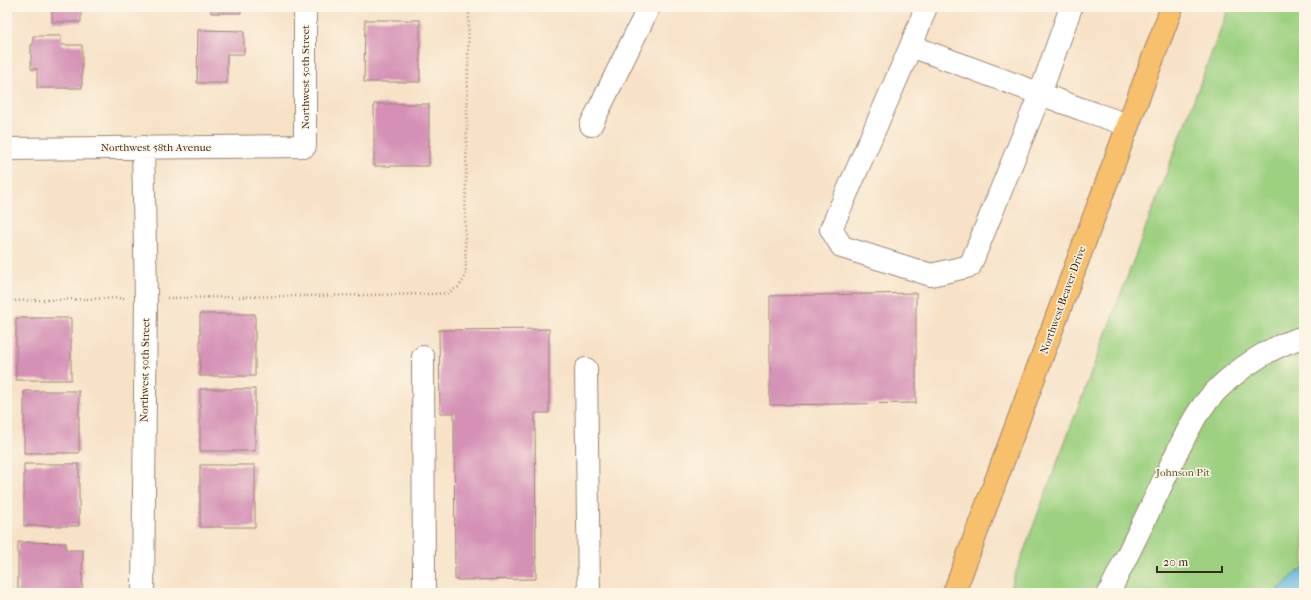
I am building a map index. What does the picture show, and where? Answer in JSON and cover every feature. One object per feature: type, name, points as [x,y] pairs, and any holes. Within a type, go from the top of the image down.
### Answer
[{"type":"main road","name":"Northwest Beaver Drive","points":[[954,593],[1172,7]]},
{"type":"street","name":"Northwest 50th Street","points":[[305,7],[305,146]]},
{"type":"street","points":[[591,125],[649,7]]},
{"type":"street","points":[[926,7],[911,46],[831,229],[842,247],[931,275],[970,266],[1040,94],[1072,7]]},
{"type":"street","points":[[911,46],[1128,125]]},
{"type":"street","name":"Northwest 58th Avenue","points":[[7,149],[305,146]]},
{"type":"street","name":"Northwest 50th Street","points":[[143,148],[146,298],[143,593]]},
{"type":"street","points":[[1109,593],[1196,416],[1223,385],[1255,360],[1293,340],[1304,337]]},
{"type":"street","points":[[423,357],[425,593]]},
{"type":"street","points":[[586,369],[589,593]]},
{"type":"path","points":[[7,301],[433,294],[447,293],[459,287],[466,275],[465,235],[469,7]]},
{"type":"green space","name":"Johnson Pit","points":[[1229,7],[1304,7],[1304,593],[1008,593]]},
{"type":"water","points":[[1304,568],[1304,593],[1275,593],[1297,572]]},
{"type":"building","points":[[52,7],[81,7],[81,22],[52,22]]},
{"type":"building","points":[[211,7],[241,7],[241,13],[211,13]]},
{"type":"building","points":[[365,20],[420,20],[420,82],[364,82]]},
{"type":"building","points":[[198,30],[244,31],[244,54],[227,54],[227,83],[197,83]]},
{"type":"building","points":[[33,36],[61,36],[61,45],[82,45],[82,88],[37,88],[37,69],[31,69],[31,45],[33,45]]},
{"type":"building","points":[[374,104],[429,104],[429,166],[374,166]]},
{"type":"building","points":[[916,293],[916,403],[770,405],[770,296]]},
{"type":"building","points":[[200,314],[255,314],[255,376],[200,376]]},
{"type":"building","points":[[16,318],[71,318],[71,380],[16,380]]},
{"type":"building","points":[[549,329],[549,413],[535,413],[536,579],[455,580],[454,413],[440,413],[439,330]]},
{"type":"building","points":[[200,389],[255,389],[255,451],[200,451]]},
{"type":"building","points":[[24,391],[79,391],[79,453],[24,453]]},
{"type":"building","points":[[24,464],[79,464],[79,526],[24,526]]},
{"type":"building","points":[[200,465],[255,465],[255,527],[200,527]]},
{"type":"building","points":[[18,542],[66,543],[66,550],[83,550],[82,593],[18,593]]}]
